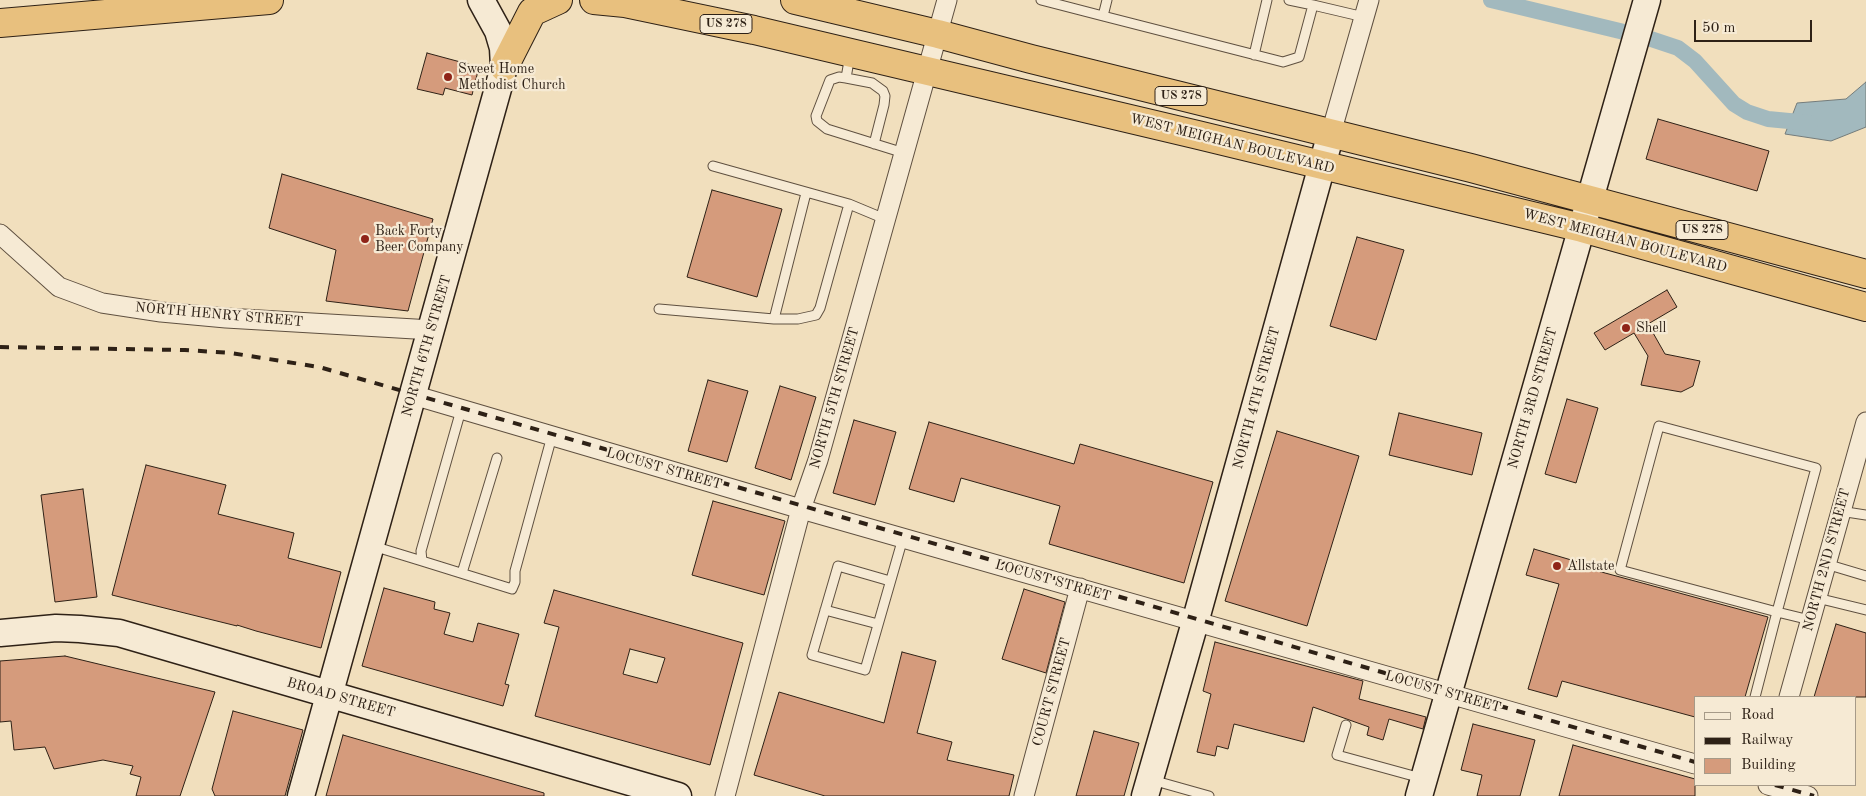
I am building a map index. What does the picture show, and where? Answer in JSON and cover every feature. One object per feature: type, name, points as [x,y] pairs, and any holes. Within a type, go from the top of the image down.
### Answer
[{"type":"highway","points":[[0,22],[186,4],[269,0]]},
{"type":"highway","points":[[504,68],[532,12],[558,0]]},
{"type":"highway","name":"WEST MEIGHAN BOULEVARD","points":[[594,0],[625,3],[652,9],[848,65],[927,70],[1582,228],[1866,307]]},
{"type":"highway","name":"US 278","points":[[797,0],[1331,133],[1866,274]]},
{"type":"highway","points":[[1813,260],[1855,266],[1866,265]]},
{"type":"main road","name":"NORTH 6TH STREET","points":[[301,796],[504,68],[503,48],[498,31],[481,0]]},
{"type":"main road","name":"NORTH 3RD STREET","points":[[1422,788],[1647,0]]},
{"type":"main road","name":"NORTH 4TH STREET","points":[[1147,788],[1331,133]]},
{"type":"main road","name":"BROAD STREET","points":[[0,633],[56,628],[119,633],[678,796]]},
{"type":"street","name":"NORTH 5TH STREET","points":[[725,796],[801,509],[818,460],[947,0]]},
{"type":"street","name":"NORTH 4TH STREET","points":[[1331,133],[1367,9]]},
{"type":"street","name":"NORTH HENRY STREET","points":[[0,234],[59,288],[102,303],[161,312],[226,318],[432,330]]},
{"type":"street","name":"LOCUST STREET","points":[[413,396],[801,509],[1694,764]]},
{"type":"street","name":"NORTH 2ND STREET","points":[[1789,696],[1840,511],[1865,429]]},
{"type":"street","name":"COURT STREET","points":[[1024,796],[1080,588]]},
{"type":"street","points":[[1771,786],[1808,796]]},
{"type":"lane","points":[[1041,0],[1283,62],[1299,57],[1313,5]]},
{"type":"lane","points":[[1103,16],[1107,0]]},
{"type":"lane","points":[[1254,55],[1267,0]]},
{"type":"lane","points":[[1289,0],[1313,5],[1367,9]]},
{"type":"lane","points":[[874,144],[885,96],[883,91],[848,65],[839,77],[830,80],[816,116],[817,121],[827,129],[874,144],[904,153]]},
{"type":"lane","points":[[713,166],[849,204],[885,219]]},
{"type":"lane","points":[[774,319],[806,192]]},
{"type":"lane","points":[[659,309],[774,319],[798,319],[816,314],[820,308],[849,204]]},
{"type":"lane","points":[[422,561],[421,551],[462,410]]},
{"type":"lane","points":[[1755,696],[1777,612],[1816,468],[1659,426],[1620,570],[1777,612],[1810,620]]},
{"type":"lane","points":[[370,546],[512,589],[552,436]]},
{"type":"lane","points":[[462,573],[497,458]]},
{"type":"lane","points":[[1840,511],[1866,515]]},
{"type":"lane","points":[[890,581],[838,566],[812,655],[865,670],[903,538]]},
{"type":"lane","points":[[1826,564],[1866,576]]},
{"type":"lane","points":[[1817,598],[1866,610]]},
{"type":"lane","points":[[825,610],[878,624]]},
{"type":"lane","points":[[1346,725],[1337,755],[1422,788]]},
{"type":"lane","points":[[1147,788],[1209,796]]},
{"type":"water","points":[[1866,82],[1866,127],[1831,141],[1785,134],[1797,103],[1846,99]]},
{"type":"building","name":"Sweet Home Methodist Church","points":[[427,53],[479,67],[472,95],[445,88],[443,95],[417,89]]},
{"type":"building","points":[[1658,119],[1769,151],[1757,191],[1646,159]]},
{"type":"building","name":"Back Forty Beer Company","points":[[282,174],[433,219],[408,311],[326,301],[336,250],[269,228]]},
{"type":"building","points":[[712,190],[782,209],[757,297],[687,277]]},
{"type":"building","points":[[1357,237],[1404,250],[1376,340],[1330,326]]},
{"type":"building","points":[[1667,290],[1677,307],[1648,324],[1665,354],[1700,361],[1693,386],[1681,392],[1641,385],[1648,356],[1634,333],[1605,350],[1594,333]]},
{"type":"building","points":[[708,380],[748,391],[727,462],[688,451]]},
{"type":"building","points":[[780,386],[816,397],[791,480],[755,468]]},
{"type":"building","points":[[1567,399],[1598,408],[1576,483],[1545,474]]},
{"type":"building","points":[[1399,413],[1482,433],[1472,475],[1389,455]]},
{"type":"building","points":[[854,420],[896,432],[875,505],[833,493]]},
{"type":"building","points":[[929,422],[1074,464],[1080,444],[1213,482],[1184,583],[1049,544],[1060,506],[961,478],[954,502],[909,489]]},
{"type":"building","points":[[1277,431],[1359,456],[1307,626],[1225,601]]},
{"type":"building","points":[[146,465],[226,485],[218,514],[294,533],[288,558],[341,572],[321,648],[237,625],[112,595]]},
{"type":"building","points":[[83,489],[97,597],[55,602],[41,495]]},
{"type":"building","points":[[713,501],[785,521],[764,595],[692,575]]},
{"type":"building","points":[[1534,549],[1595,567],[1594,570],[1768,617],[1745,696],[1694,696],[1694,717],[1562,681],[1557,697],[1528,689],[1559,584],[1526,575]]},
{"type":"building","points":[[384,588],[435,602],[434,609],[450,613],[444,634],[473,642],[478,623],[519,634],[505,684],[509,685],[503,706],[362,666]]},
{"type":"building","points":[[1024,589],[1065,602],[1046,673],[1002,659]]},
{"type":"building","points":[[554,590],[743,643],[710,765],[535,716],[559,627],[544,623]],"holes":[[[630,649],[665,658],[657,683],[623,674]]]},
{"type":"building","points":[[1836,624],[1866,633],[1866,697],[1814,696]]},
{"type":"building","points":[[1215,642],[1363,681],[1359,699],[1426,717],[1423,729],[1389,719],[1383,740],[1367,735],[1369,727],[1313,707],[1304,742],[1234,724],[1228,749],[1217,746],[1215,756],[1197,752],[1211,694],[1203,691]]},
{"type":"building","points":[[902,652],[936,661],[917,733],[952,742],[947,760],[1014,775],[1009,796],[825,796],[754,775],[779,692],[884,723]]},
{"type":"building","points":[[65,656],[215,692],[180,796],[136,796],[141,777],[130,774],[133,766],[103,760],[54,769],[45,747],[14,750],[11,721],[0,722],[0,661]]},
{"type":"building","points":[[233,711],[303,730],[285,796],[215,796],[212,789]]},
{"type":"building","points":[[1473,724],[1535,740],[1520,796],[1477,796],[1482,775],[1461,770]]},
{"type":"building","points":[[1094,731],[1139,743],[1124,796],[1076,796]]},
{"type":"building","points":[[343,735],[544,793],[544,796],[326,796]]},
{"type":"building","points":[[1573,745],[1694,779],[1695,786],[1695,796],[1559,796]]},
{"type":"waterway","points":[[1491,0],[1624,32]]},
{"type":"waterway","points":[[1651,39],[1678,48],[1695,61],[1734,104],[1747,112],[1768,119],[1810,123]]},
{"type":"railway","points":[[0,347],[185,350],[231,353],[319,367],[1694,762]]},
{"type":"railway","points":[[1779,786],[1814,796]]},
{"type":"place","name":"Sweet Home Methodist Church","points":[[448,77]]},
{"type":"place","name":"Back Forty Beer Company","points":[[365,239]]},
{"type":"place","name":"Shell","points":[[1626,328]]},
{"type":"place","name":"Allstate","points":[[1557,566]]}]
